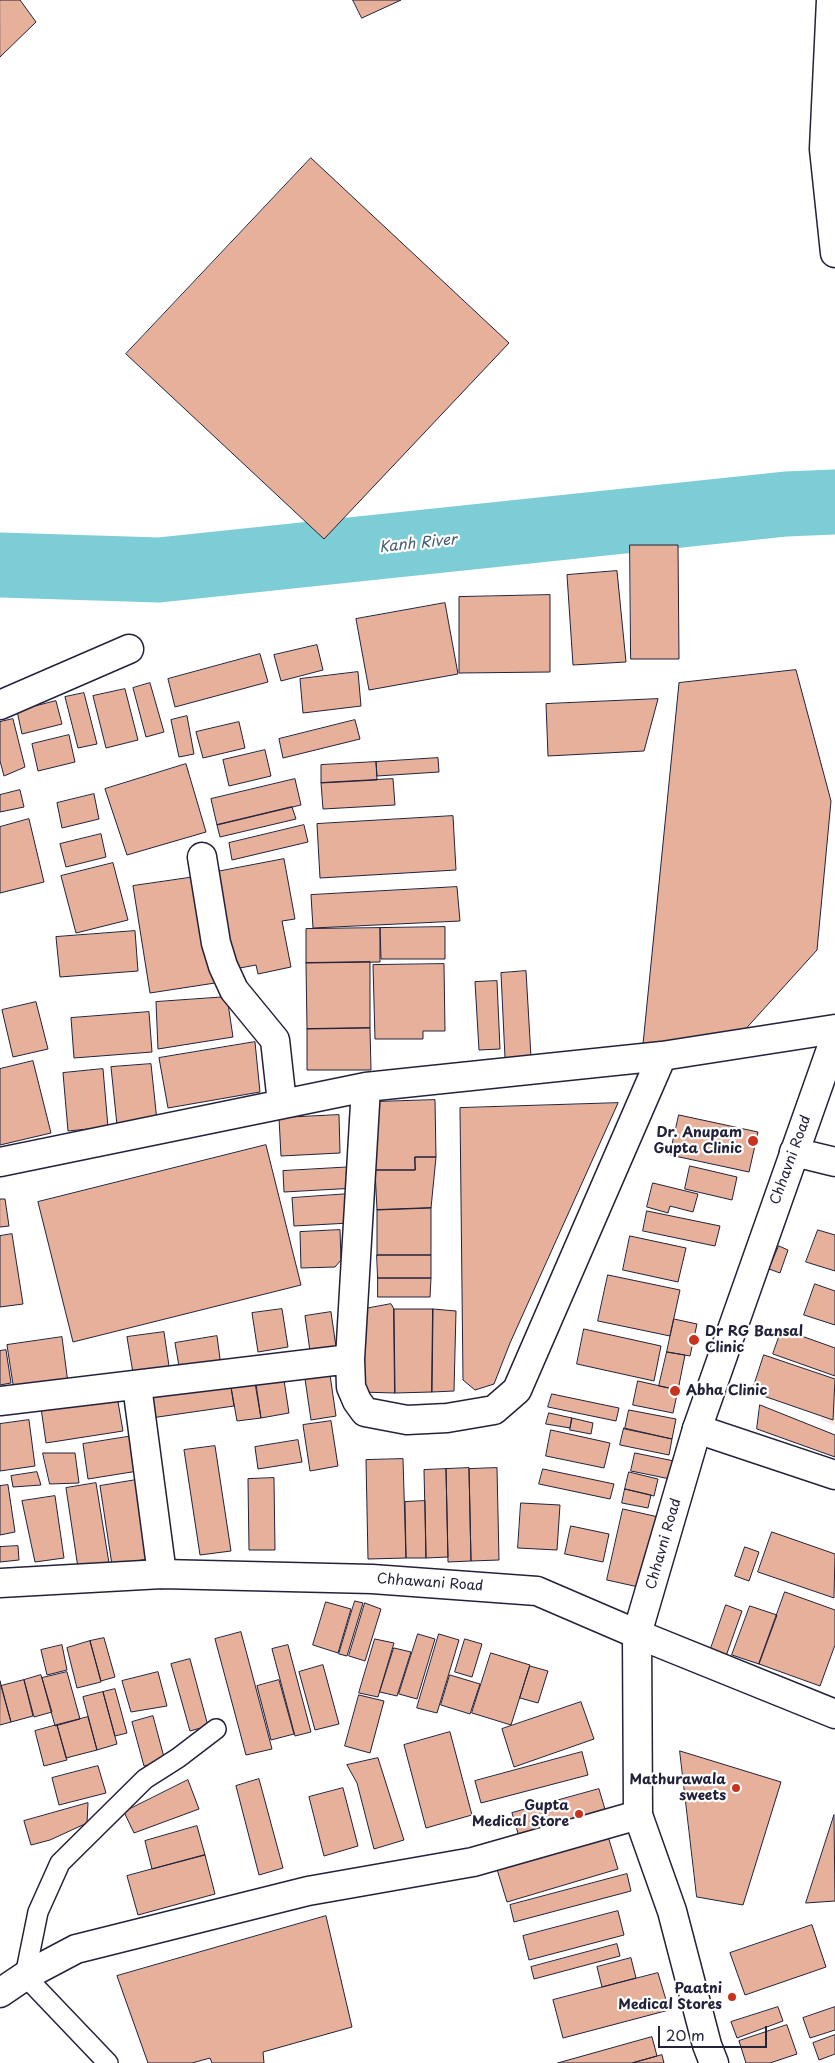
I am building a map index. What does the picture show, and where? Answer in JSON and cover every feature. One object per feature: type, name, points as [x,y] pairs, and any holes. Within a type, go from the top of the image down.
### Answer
[{"type":"street","points":[[830,0],[824,149],[835,253]]},
{"type":"street","points":[[0,705],[130,649]]},
{"type":"street","points":[[202,857],[216,943],[223,966],[234,990],[275,1040],[282,1103]]},
{"type":"street","points":[[0,1162],[366,1087],[662,1056],[835,1029]]},
{"type":"street","name":"Chhavni Road","points":[[714,2063],[707,2045],[672,1911],[638,1814],[637,1634],[697,1429],[835,1038]]},
{"type":"street","points":[[366,1087],[350,1359],[351,1387],[357,1401],[365,1412],[406,1420],[447,1418],[494,1410],[517,1390],[662,1056]]},
{"type":"street","points":[[794,1152],[835,1162]]},
{"type":"street","points":[[0,1401],[350,1359]]},
{"type":"street","points":[[137,1386],[162,1574]]},
{"type":"street","points":[[697,1429],[835,1475]]},
{"type":"street","name":"Chhawani Road","points":[[0,1583],[162,1574],[372,1579],[537,1590],[637,1634],[835,1714]]},
{"type":"street","points":[[0,1993],[25,1976],[76,1949],[308,1892],[473,1862],[638,1814]]},
{"type":"lane","points":[[108,2063],[25,1976],[38,1912],[60,1863],[144,1779],[178,1758],[216,1728]]},
{"type":"shaded area","points":[[835,1376],[835,1425],[821,1420]]},
{"type":"building","points":[[0,0],[20,0],[36,22],[0,57]]},
{"type":"building","points":[[353,0],[401,0],[362,18]]},
{"type":"building","points":[[311,158],[509,343],[324,539],[126,354]]},
{"type":"building","points":[[630,545],[678,545],[679,659],[631,659]]},
{"type":"building","points":[[617,571],[626,662],[573,665],[567,575]]},
{"type":"building","points":[[550,595],[550,672],[459,673],[459,597]]},
{"type":"building","points":[[445,603],[458,674],[369,690],[356,619]]},
{"type":"building","points":[[317,645],[323,670],[281,681],[274,655]]},
{"type":"building","points":[[260,654],[268,682],[175,707],[168,679]]},
{"type":"building","points":[[796,670],[831,801],[817,950],[742,1033],[643,1044],[679,683]]},
{"type":"building","points":[[358,672],[361,706],[303,713],[300,679]]},
{"type":"building","points":[[150,683],[164,732],[146,737],[133,688]]},
{"type":"building","points":[[125,689],[138,740],[106,748],[93,696]]},
{"type":"building","points":[[84,693],[97,744],[78,748],[65,697]]},
{"type":"building","points":[[658,699],[644,751],[548,756],[546,704]]},
{"type":"building","points":[[56,701],[62,724],[22,734],[17,711]]},
{"type":"building","points":[[187,716],[194,754],[179,757],[171,720]]},
{"type":"building","points":[[13,719],[25,767],[4,776],[0,761],[0,722]]},
{"type":"building","points":[[355,720],[360,739],[283,758],[279,739]]},
{"type":"building","points":[[239,722],[245,748],[203,758],[196,732]]},
{"type":"building","points":[[69,735],[75,762],[38,771],[32,744]]},
{"type":"building","points":[[265,750],[271,776],[229,786],[223,760]]},
{"type":"building","points":[[438,758],[439,772],[377,776],[376,762]]},
{"type":"building","points":[[376,762],[377,780],[321,783],[321,765]]},
{"type":"building","points":[[186,764],[206,832],[127,855],[105,789]]},
{"type":"building","points":[[295,779],[301,805],[217,825],[211,799]]},
{"type":"building","points":[[393,779],[395,805],[323,809],[321,783]]},
{"type":"building","points":[[20,790],[24,807],[0,812],[0,795]]},
{"type":"building","points":[[94,794],[99,819],[62,828],[57,803]]},
{"type":"building","points":[[292,807],[296,819],[220,837],[217,825]]},
{"type":"building","points":[[453,816],[456,870],[320,878],[317,824]]},
{"type":"building","points":[[29,819],[44,882],[0,893],[0,827]]},
{"type":"building","points":[[304,825],[308,842],[232,860],[229,843]]},
{"type":"building","points":[[101,834],[106,857],[66,867],[60,844]]},
{"type":"building","points":[[284,859],[295,919],[282,921],[291,967],[258,974],[256,965],[229,970],[211,873]]},
{"type":"building","points":[[113,863],[128,920],[76,933],[61,876]]},
{"type":"building","points":[[202,876],[215,983],[150,993],[133,886]]},
{"type":"building","points":[[457,887],[460,921],[313,928],[311,895]]},
{"type":"building","points":[[445,927],[445,959],[381,959],[380,928]]},
{"type":"building","points":[[380,928],[380,962],[306,963],[306,929]]},
{"type":"building","points":[[135,931],[138,971],[60,977],[56,937]]},
{"type":"building","points":[[370,962],[370,1028],[307,1029],[306,963]]},
{"type":"building","points":[[444,964],[445,1031],[423,1031],[423,1039],[375,1039],[373,965]]},
{"type":"building","points":[[526,971],[531,1057],[505,1058],[501,973]]},
{"type":"building","points":[[497,981],[500,1049],[479,1050],[475,982]]},
{"type":"building","points":[[227,997],[233,1037],[158,1049],[156,1002]]},
{"type":"building","points":[[36,1002],[48,1049],[13,1057],[2,1010]]},
{"type":"building","points":[[149,1012],[152,1052],[74,1058],[71,1018]]},
{"type":"building","points":[[370,1028],[371,1070],[307,1070],[307,1029]]},
{"type":"building","points":[[255,1042],[260,1092],[168,1108],[159,1058]]},
{"type":"building","points":[[33,1061],[51,1133],[0,1145],[0,1069]]},
{"type":"building","points":[[151,1064],[157,1121],[117,1125],[111,1067]]},
{"type":"building","points":[[103,1069],[108,1127],[68,1131],[63,1073]]},
{"type":"building","points":[[435,1100],[436,1157],[415,1157],[415,1170],[375,1170],[374,1102]]},
{"type":"building","points":[[618,1103],[510,1343],[494,1384],[475,1390],[463,1380],[460,1108]]},
{"type":"building","points":[[339,1115],[340,1153],[281,1156],[279,1118]]},
{"type":"building","points":[[679,1115],[758,1132],[749,1172],[670,1155]]},
{"type":"building","points":[[266,1145],[301,1285],[73,1342],[38,1202]]},
{"type":"building","points":[[415,1157],[436,1157],[431,1208],[377,1210],[375,1170],[415,1170]]},
{"type":"building","points":[[690,1166],[737,1177],[732,1200],[685,1189]]},
{"type":"building","points":[[354,1167],[356,1188],[284,1192],[283,1171]]},
{"type":"building","points":[[653,1183],[698,1194],[693,1212],[670,1206],[668,1213],[647,1207]]},
{"type":"building","points":[[349,1194],[350,1223],[294,1226],[292,1198]]},
{"type":"building","points":[[0,1199],[5,1199],[9,1226],[0,1227]]},
{"type":"building","points":[[431,1208],[431,1255],[377,1255],[377,1210]]},
{"type":"building","points":[[647,1211],[720,1226],[715,1246],[643,1231]]},
{"type":"building","points":[[340,1230],[341,1260],[335,1267],[301,1268],[300,1232]]},
{"type":"building","points":[[818,1230],[835,1235],[835,1271],[806,1262]]},
{"type":"building","points":[[12,1234],[23,1304],[0,1307],[0,1236]]},
{"type":"building","points":[[630,1236],[686,1248],[678,1282],[623,1270]]},
{"type":"building","points":[[779,1246],[788,1250],[780,1273],[769,1269]]},
{"type":"building","points":[[377,1255],[431,1255],[431,1278],[378,1278]]},
{"type":"building","points":[[608,1275],[680,1290],[670,1336],[598,1321]]},
{"type":"building","points":[[378,1278],[431,1278],[430,1297],[378,1297]]},
{"type":"building","points":[[815,1284],[835,1291],[835,1325],[804,1315]]},
{"type":"building","points":[[391,1304],[394,1309],[395,1393],[360,1392],[359,1310]]},
{"type":"building","points":[[282,1309],[288,1347],[258,1352],[252,1313]]},
{"type":"building","points":[[394,1309],[433,1309],[432,1392],[395,1393]]},
{"type":"building","points":[[433,1309],[456,1311],[454,1391],[432,1392]]},
{"type":"building","points":[[331,1312],[337,1354],[311,1358],[305,1316]]},
{"type":"building","points":[[674,1319],[697,1324],[690,1356],[667,1352]]},
{"type":"building","points":[[584,1329],[661,1346],[654,1381],[577,1364]]},
{"type":"building","points":[[782,1329],[835,1348],[835,1376],[773,1354]]},
{"type":"building","points":[[164,1332],[170,1373],[134,1379],[127,1337]]},
{"type":"building","points":[[217,1336],[221,1366],[180,1372],[175,1343]]},
{"type":"building","points":[[62,1337],[68,1383],[14,1391],[7,1345]]},
{"type":"building","points":[[6,1350],[11,1383],[0,1385],[0,1351]]},
{"type":"building","points":[[667,1352],[685,1355],[678,1390],[659,1386]]},
{"type":"building","points":[[764,1355],[835,1379],[833,1420],[752,1392]]},
{"type":"building","points":[[329,1368],[336,1416],[311,1420],[304,1372]]},
{"type":"building","points":[[284,1380],[289,1413],[261,1418],[256,1384]]},
{"type":"building","points":[[230,1381],[234,1406],[151,1418],[148,1395]]},
{"type":"building","points":[[638,1381],[678,1390],[673,1413],[633,1405]]},
{"type":"building","points":[[255,1383],[261,1418],[237,1421],[231,1387]]},
{"type":"building","points":[[552,1394],[619,1408],[616,1421],[548,1407]]},
{"type":"building","points":[[117,1396],[123,1431],[46,1443],[41,1408]]},
{"type":"building","points":[[760,1405],[835,1435],[835,1457],[757,1429]]},
{"type":"building","points":[[629,1410],[676,1419],[672,1439],[625,1429]]},
{"type":"building","points":[[549,1413],[572,1418],[570,1428],[546,1424]]},
{"type":"building","points":[[572,1418],[593,1423],[591,1434],[570,1430]]},
{"type":"building","points":[[29,1420],[35,1466],[0,1471],[0,1424]]},
{"type":"building","points":[[331,1421],[338,1466],[310,1471],[303,1425]]},
{"type":"building","points":[[624,1428],[672,1439],[669,1455],[620,1445]]},
{"type":"building","points":[[551,1430],[610,1443],[604,1468],[546,1456]]},
{"type":"building","points":[[133,1436],[138,1471],[88,1479],[83,1444]]},
{"type":"building","points":[[298,1440],[302,1462],[258,1469],[255,1447]]},
{"type":"building","points":[[215,1446],[231,1551],[200,1555],[184,1450]]},
{"type":"building","points":[[43,1453],[75,1453],[79,1483],[50,1484]]},
{"type":"building","points":[[635,1453],[679,1462],[675,1480],[631,1471]]},
{"type":"building","points":[[403,1459],[406,1558],[368,1559],[366,1460]]},
{"type":"building","points":[[469,1468],[471,1561],[448,1562],[446,1469]]},
{"type":"building","points":[[497,1468],[499,1560],[471,1561],[469,1469]]},
{"type":"building","points":[[446,1469],[448,1557],[426,1558],[424,1470]]},
{"type":"building","points":[[543,1469],[614,1484],[610,1499],[539,1484]]},
{"type":"building","points":[[37,1472],[41,1485],[13,1487],[11,1476]]},
{"type":"building","points":[[629,1472],[658,1479],[654,1496],[625,1489]]},
{"type":"building","points":[[274,1478],[275,1550],[249,1550],[248,1479]]},
{"type":"building","points":[[136,1480],[148,1559],[112,1565],[100,1486]]},
{"type":"building","points":[[96,1483],[109,1563],[78,1568],[66,1488]]},
{"type":"building","points":[[8,1485],[15,1532],[0,1535],[0,1486]]},
{"type":"building","points":[[625,1489],[651,1495],[648,1508],[622,1503]]},
{"type":"building","points":[[55,1496],[64,1558],[35,1562],[22,1501]]},
{"type":"building","points":[[425,1501],[426,1558],[406,1558],[405,1502]]},
{"type":"building","points":[[521,1503],[560,1505],[557,1550],[518,1548]]},
{"type":"building","points":[[623,1509],[667,1519],[652,1590],[607,1580]]},
{"type":"building","points":[[571,1526],[609,1534],[603,1562],[565,1554]]},
{"type":"building","points":[[772,1532],[835,1554],[834,1598],[758,1572]]},
{"type":"building","points":[[18,1546],[19,1560],[0,1562],[0,1547]]},
{"type":"building","points":[[745,1547],[759,1552],[749,1581],[735,1576]]},
{"type":"building","points":[[785,1592],[835,1610],[835,1645],[820,1686],[759,1664]]},
{"type":"building","points":[[355,1601],[363,1603],[347,1656],[339,1654]]},
{"type":"building","points":[[326,1602],[351,1609],[338,1653],[313,1645]]},
{"type":"building","points":[[365,1603],[381,1609],[365,1661],[349,1656]]},
{"type":"building","points":[[726,1605],[742,1611],[725,1659],[709,1654]]},
{"type":"building","points":[[750,1606],[777,1615],[759,1664],[732,1655]]},
{"type":"building","points":[[241,1632],[272,1749],[246,1755],[215,1639]]},
{"type":"building","points":[[418,1634],[435,1639],[417,1699],[399,1694]]},
{"type":"building","points":[[439,1634],[459,1640],[437,1713],[417,1708]]},
{"type":"building","points":[[104,1638],[115,1677],[101,1681],[90,1641]]},
{"type":"building","points":[[375,1639],[394,1643],[378,1697],[359,1693]]},
{"type":"building","points":[[465,1639],[482,1644],[472,1677],[455,1672]]},
{"type":"building","points":[[90,1641],[101,1682],[77,1688],[67,1648]]},
{"type":"building","points":[[62,1645],[67,1670],[47,1675],[41,1650]]},
{"type":"building","points":[[288,1645],[311,1732],[295,1736],[272,1649]]},
{"type":"building","points":[[394,1648],[411,1652],[397,1696],[380,1692]]},
{"type":"building","points":[[491,1653],[530,1665],[511,1725],[472,1713]]},
{"type":"building","points":[[190,1659],[208,1726],[190,1731],[171,1664]]},
{"type":"building","points":[[323,1665],[339,1724],[315,1730],[299,1672]]},
{"type":"building","points":[[530,1666],[548,1671],[538,1703],[520,1698]]},
{"type":"building","points":[[67,1672],[80,1719],[55,1726],[42,1678]]},
{"type":"building","points":[[158,1672],[167,1706],[131,1712],[122,1681]]},
{"type":"building","points":[[41,1675],[52,1712],[34,1717],[24,1680]]},
{"type":"building","points":[[450,1675],[480,1684],[470,1714],[441,1705]]},
{"type":"building","points":[[24,1680],[33,1716],[11,1722],[1,1686]]},
{"type":"building","points":[[279,1680],[294,1734],[271,1740],[257,1686]]},
{"type":"building","points":[[0,1681],[11,1722],[0,1725]]},
{"type":"building","points":[[115,1689],[127,1733],[115,1736],[103,1692]]},
{"type":"building","points":[[103,1692],[117,1744],[97,1750],[83,1697]]},
{"type":"building","points":[[359,1695],[384,1701],[370,1753],[345,1746]]},
{"type":"building","points":[[581,1702],[594,1739],[514,1767],[502,1729]]},
{"type":"building","points":[[153,1716],[165,1761],[144,1766],[132,1722]]},
{"type":"building","points":[[88,1717],[97,1750],[66,1758],[57,1725]]},
{"type":"building","points":[[57,1725],[67,1760],[44,1766],[35,1731]]},
{"type":"building","points":[[450,1732],[472,1815],[426,1828],[404,1745]]},
{"type":"building","points":[[680,1751],[781,1782],[743,1905],[697,1897]]},
{"type":"building","points":[[582,1752],[588,1775],[481,1803],[475,1781]]},
{"type":"building","points":[[378,1758],[404,1840],[374,1849],[357,1783],[347,1765]]},
{"type":"building","points":[[98,1766],[106,1793],[59,1805],[52,1778]]},
{"type":"building","points":[[259,1779],[283,1868],[259,1875],[236,1786]]},
{"type":"building","points":[[188,1780],[199,1809],[134,1833],[124,1812]]},
{"type":"building","points":[[343,1788],[358,1846],[324,1856],[309,1797]]},
{"type":"building","points":[[599,1789],[607,1816],[520,1840],[512,1813]]},
{"type":"building","points":[[88,1803],[87,1823],[50,1840],[31,1845],[24,1821]]},
{"type":"building","points":[[834,1815],[835,1901],[806,1903]]},
{"type":"building","points":[[197,1826],[205,1855],[152,1869],[145,1841]]},
{"type":"building","points":[[607,1833],[618,1869],[507,1902],[496,1866]]},
{"type":"building","points":[[205,1855],[215,1894],[138,1915],[127,1876]]},
{"type":"building","points":[[627,1874],[631,1891],[514,1922],[510,1905]]},
{"type":"building","points":[[618,1911],[624,1935],[529,1960],[523,1936]]},
{"type":"building","points":[[326,1916],[352,2027],[263,2052],[264,2063],[212,2063],[210,2058],[192,2063],[148,2063],[117,1976]]},
{"type":"building","points":[[812,1925],[826,1967],[745,1995],[730,1953]]},
{"type":"building","points":[[617,1944],[620,1956],[534,1979],[531,1967]]},
{"type":"building","points":[[631,1958],[636,1978],[602,1987],[597,1967]]},
{"type":"building","points":[[658,1973],[669,2010],[563,2038],[553,2000]]},
{"type":"building","points":[[778,2007],[783,2021],[737,2038],[731,2022]]},
{"type":"building","points":[[835,2007],[835,2030],[810,2038],[803,2018]]},
{"type":"building","points":[[787,2025],[797,2054],[770,2063],[746,2063],[739,2041]]},
{"type":"building","points":[[835,2035],[835,2054],[819,2060],[813,2043]]},
{"type":"building","points":[[652,2037],[657,2056],[632,2063],[558,2063]]},
{"type":"building","points":[[662,2055],[664,2063],[632,2063],[657,2056]]},
{"type":"waterway","name":"Kanh River","points":[[0,565],[159,570],[786,504],[835,502]]},
{"type":"place","name":"Dr. Anupam Gupta Clinic","points":[[753,1141]]},
{"type":"place","name":"Dr RG Bansal Clinic","points":[[694,1340]]},
{"type":"place","name":"Abha Clinic","points":[[675,1391]]},
{"type":"place","name":"Mathurawala sweets","points":[[736,1788]]},
{"type":"place","name":"Gupta Medical Store","points":[[579,1814]]},
{"type":"place","name":"Paatni Medical Stores","points":[[732,1997]]}]
